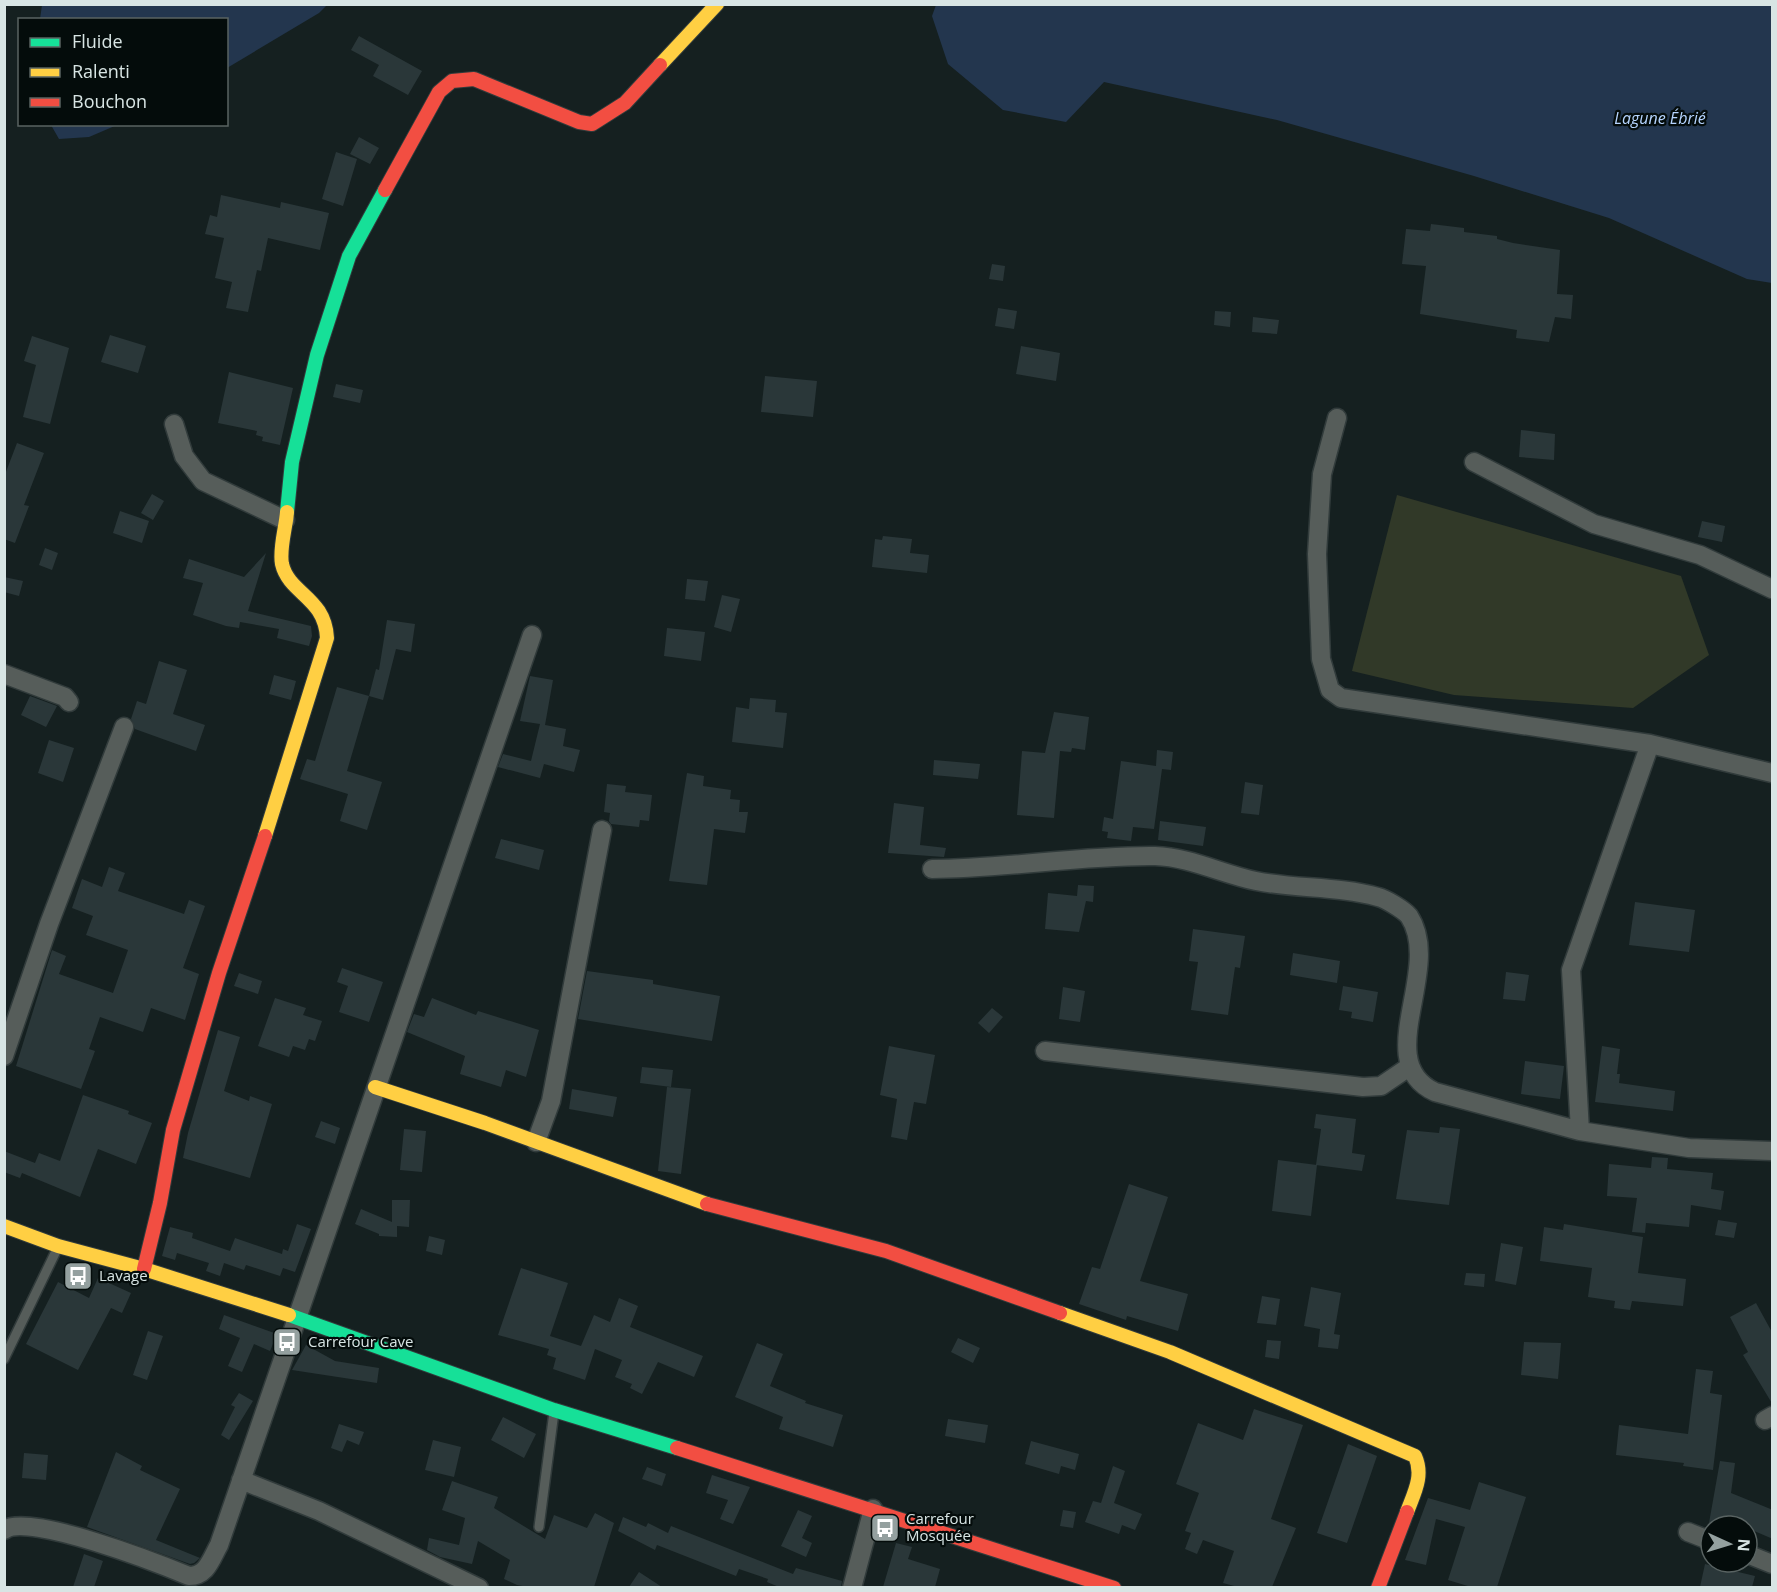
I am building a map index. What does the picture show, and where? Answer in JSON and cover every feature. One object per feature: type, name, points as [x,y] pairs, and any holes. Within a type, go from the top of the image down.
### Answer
[{"type":"street","points":[[144,1269],[160,1203],[173,1130],[215,984],[247,896],[327,638],[328,625],[320,606],[287,576],[282,562],[292,462],[317,355],[349,256],[439,92],[452,81],[474,80],[579,122],[592,124],[625,103],[717,4]]},
{"type":"street","points":[[1337,418],[1322,474],[1317,522],[1321,659],[1330,690],[1341,698],[1650,744],[1773,773]]},
{"type":"street","points":[[174,424],[184,456],[203,481],[285,520]]},
{"type":"street","points":[[1473,462],[1594,524],[1700,555],[1773,589]]},
{"type":"street","points":[[4,1530],[9,1526],[27,1526],[71,1534],[189,1576],[198,1576],[206,1570],[219,1545],[242,1480],[532,635]]},
{"type":"street","points":[[4,674],[65,697],[69,702]]},
{"type":"street","points":[[4,1056],[49,924],[124,728]]},
{"type":"street","points":[[1580,1131],[1570,970],[1650,744]]},
{"type":"street","points":[[536,1142],[554,1091],[602,830]]},
{"type":"street","points":[[932,869],[974,869],[1041,861],[1155,856],[1175,858],[1258,882],[1380,897],[1408,915],[1418,937],[1419,963],[1407,1049],[1409,1067],[1422,1086],[1435,1092],[1580,1131],[1689,1148],[1773,1151]]},
{"type":"street","points":[[1045,1051],[1363,1087],[1381,1086],[1409,1067]]},
{"type":"street","points":[[375,1087],[536,1142],[699,1202],[886,1251],[1170,1352],[1414,1456],[1420,1467],[1418,1483],[1378,1587]]},
{"type":"street","points":[[4,1226],[58,1246],[144,1269],[297,1318],[554,1410],[1114,1587]]},
{"type":"street","points":[[242,1480],[319,1511],[479,1587]]},
{"type":"street","points":[[852,1587],[873,1509]]},
{"type":"street","points":[[1688,1532],[1699,1536]]},
{"type":"lane","points":[[4,1359],[58,1246]]},
{"type":"lane","points":[[539,1527],[554,1410]]},
{"type":"green space","points":[[1397,495],[1681,576],[1709,655],[1633,708],[1454,695],[1352,671]]},
{"type":"water","points":[[42,4],[327,5],[319,13],[228,67],[228,18],[40,18]]},
{"type":"water","name":"Lagune Ébrié","points":[[936,5],[1772,5],[1772,283],[1747,279],[1609,218],[1474,176],[1277,120],[1104,82],[1066,122],[1003,110],[948,64],[932,16]]},
{"type":"water","points":[[52,126],[115,126],[89,137],[59,139]]},
{"type":"building","points":[[359,36],[422,71],[408,95],[373,76],[379,65],[351,50]]},
{"type":"building","points":[[359,137],[379,148],[370,164],[350,154]]},
{"type":"building","points":[[336,152],[357,159],[343,206],[322,199]]},
{"type":"building","points":[[221,195],[280,208],[281,202],[329,213],[320,250],[268,238],[261,271],[257,270],[248,312],[226,308],[232,282],[215,278],[224,238],[205,234],[210,215],[217,217]]},
{"type":"building","points":[[1431,224],[1464,228],[1464,232],[1497,236],[1497,239],[1513,243],[1560,250],[1557,294],[1573,295],[1571,319],[1555,317],[1549,342],[1516,338],[1517,330],[1420,314],[1426,266],[1402,264],[1406,229],[1430,231]]},
{"type":"building","points":[[992,264],[1005,266],[1003,281],[989,279]]},
{"type":"building","points":[[998,308],[1017,311],[1014,329],[995,326]]},
{"type":"building","points":[[1215,311],[1231,312],[1230,327],[1214,325]]},
{"type":"building","points":[[1253,317],[1279,320],[1277,334],[1252,332]]},
{"type":"building","points":[[110,335],[146,346],[138,373],[101,362]]},
{"type":"building","points":[[32,336],[69,348],[50,424],[23,417],[36,365],[24,361]]},
{"type":"building","points":[[1021,346],[1060,353],[1056,381],[1016,374]]},
{"type":"building","points":[[229,372],[293,388],[280,445],[262,441],[263,437],[256,435],[257,431],[218,423]]},
{"type":"building","points":[[765,376],[817,381],[813,417],[761,412]]},
{"type":"building","points":[[336,384],[363,390],[360,403],[333,397]]},
{"type":"building","points":[[1521,430],[1555,434],[1554,460],[1519,457]]},
{"type":"building","points":[[17,443],[44,453],[24,505],[29,506],[15,543],[4,539],[4,477]]},
{"type":"building","points":[[152,494],[164,501],[153,520],[141,513]]},
{"type":"building","points":[[120,511],[149,521],[142,543],[113,533]]},
{"type":"building","points":[[1702,521],[1725,526],[1722,542],[1698,537]]},
{"type":"building","points":[[883,536],[912,539],[910,553],[929,555],[927,573],[872,567],[875,539],[882,540]]},
{"type":"building","points":[[45,548],[58,553],[52,570],[39,565]]},
{"type":"building","points":[[266,553],[248,611],[311,626],[312,636],[309,646],[277,638],[279,629],[240,622],[239,628],[226,626],[193,615],[203,583],[183,578],[189,559],[244,577]]},
{"type":"building","points":[[4,577],[23,581],[19,596],[4,592]]},
{"type":"building","points":[[687,579],[708,581],[705,601],[685,599]]},
{"type":"building","points":[[722,595],[740,599],[731,632],[714,627]]},
{"type":"building","points":[[387,620],[415,624],[411,652],[396,649],[383,700],[369,696],[376,669],[379,670]]},
{"type":"building","points":[[667,628],[705,632],[701,661],[664,656]]},
{"type":"building","points":[[159,661],[187,670],[173,714],[205,725],[196,751],[135,729],[131,719],[137,701],[146,704]]},
{"type":"building","points":[[274,675],[296,681],[291,700],[269,694]]},
{"type":"building","points":[[530,676],[553,680],[545,725],[566,729],[563,746],[580,750],[574,772],[544,764],[540,778],[498,767],[503,754],[531,761],[540,724],[520,721]]},
{"type":"building","points":[[337,687],[369,696],[347,771],[382,782],[367,830],[340,821],[348,794],[300,779],[307,759],[315,761]]},
{"type":"building","points":[[30,696],[57,706],[46,727],[21,715]]},
{"type":"building","points":[[750,698],[776,700],[775,712],[787,713],[783,748],[732,742],[736,707],[749,709]]},
{"type":"building","points":[[1054,712],[1089,717],[1085,750],[1072,748],[1071,752],[1060,751],[1054,818],[1017,815],[1022,751],[1045,753]]},
{"type":"building","points":[[49,740],[74,748],[63,782],[38,773]]},
{"type":"building","points":[[1157,750],[1173,752],[1171,770],[1162,769],[1154,829],[1133,827],[1131,841],[1107,838],[1108,832],[1102,831],[1104,817],[1113,819],[1121,761],[1156,766]]},
{"type":"building","points":[[934,760],[980,764],[978,779],[933,775]]},
{"type":"building","points":[[687,773],[704,776],[703,786],[731,790],[730,799],[740,800],[739,812],[748,812],[745,833],[714,829],[707,885],[669,881]]},
{"type":"building","points":[[1245,782],[1263,785],[1259,815],[1241,813]]},
{"type":"building","points":[[607,784],[626,786],[625,792],[652,795],[649,821],[640,820],[639,827],[611,824],[610,813],[604,812]]},
{"type":"building","points":[[894,803],[924,807],[920,845],[946,848],[944,857],[888,853]]},
{"type":"building","points":[[1160,821],[1206,827],[1203,846],[1158,840]]},
{"type":"building","points":[[501,839],[544,850],[539,870],[495,858]]},
{"type":"building","points":[[109,867],[125,873],[118,891],[184,914],[189,900],[205,906],[183,968],[199,974],[185,1020],[151,1008],[143,1032],[100,1017],[89,1049],[95,1051],[81,1089],[16,1066],[52,950],[66,956],[59,974],[113,993],[128,950],[86,935],[93,916],[72,908],[82,879],[102,887]]},
{"type":"building","points":[[1078,885],[1094,886],[1093,902],[1086,901],[1079,932],[1045,929],[1048,893],[1077,896]]},
{"type":"building","points":[[1635,902],[1695,910],[1689,952],[1629,945]]},
{"type":"building","points":[[1193,929],[1245,936],[1240,968],[1235,967],[1228,1015],[1191,1010],[1198,962],[1189,961]]},
{"type":"building","points":[[1293,953],[1340,961],[1337,983],[1290,975]]},
{"type":"building","points":[[342,968],[383,982],[369,1022],[339,1012],[348,986],[337,982]]},
{"type":"building","points":[[587,971],[653,980],[653,984],[720,996],[712,1041],[578,1019]]},
{"type":"building","points":[[1506,972],[1529,975],[1525,1001],[1503,999]]},
{"type":"building","points":[[239,973],[262,981],[258,994],[234,986]]},
{"type":"building","points":[[1343,986],[1378,992],[1373,1022],[1351,1018],[1352,1012],[1339,1010]]},
{"type":"building","points":[[1063,987],[1085,991],[1080,1022],[1059,1019]]},
{"type":"building","points":[[275,998],[306,1008],[303,1015],[322,1021],[315,1041],[309,1039],[305,1050],[293,1046],[289,1057],[258,1046]]},
{"type":"building","points":[[432,998],[476,1015],[478,1011],[539,1030],[526,1077],[506,1070],[501,1087],[460,1074],[465,1056],[407,1032],[414,1014],[424,1017]]},
{"type":"building","points":[[992,1008],[1003,1017],[989,1033],[978,1023]]},
{"type":"building","points":[[218,1030],[240,1037],[224,1091],[249,1101],[250,1096],[272,1104],[250,1178],[183,1158]]},
{"type":"building","points":[[889,1046],[935,1055],[926,1104],[914,1102],[907,1140],[891,1137],[897,1099],[880,1095]]},
{"type":"building","points":[[1602,1046],[1620,1049],[1617,1074],[1620,1074],[1619,1083],[1675,1091],[1673,1111],[1595,1102]]},
{"type":"building","points":[[1525,1061],[1564,1066],[1560,1099],[1521,1094]]},
{"type":"building","points":[[642,1067],[673,1070],[671,1087],[640,1083]]},
{"type":"building","points":[[667,1087],[691,1089],[681,1174],[658,1171]]},
{"type":"building","points":[[572,1089],[617,1097],[613,1117],[569,1109]]},
{"type":"building","points":[[83,1095],[129,1111],[128,1114],[152,1123],[136,1164],[98,1149],[80,1197],[22,1173],[20,1178],[4,1172],[4,1151],[35,1163],[39,1153],[60,1161]]},
{"type":"building","points":[[1316,1114],[1356,1119],[1352,1153],[1365,1155],[1362,1171],[1316,1165],[1321,1129],[1314,1128]]},
{"type":"building","points":[[321,1121],[340,1128],[335,1144],[315,1137]]},
{"type":"building","points":[[1440,1127],[1460,1129],[1449,1205],[1396,1199],[1407,1130],[1439,1133]]},
{"type":"building","points":[[404,1129],[426,1131],[422,1172],[400,1170]]},
{"type":"building","points":[[1652,1157],[1668,1158],[1667,1169],[1713,1173],[1711,1189],[1724,1191],[1721,1210],[1691,1205],[1689,1227],[1646,1223],[1645,1233],[1632,1232],[1637,1198],[1607,1196],[1609,1164],[1651,1168]]},
{"type":"building","points":[[1278,1160],[1317,1165],[1311,1216],[1272,1211]]},
{"type":"building","points":[[1129,1184],[1168,1197],[1140,1281],[1188,1294],[1178,1331],[1127,1316],[1126,1320],[1079,1304],[1092,1267],[1100,1269]]},
{"type":"building","points":[[392,1200],[410,1200],[409,1227],[397,1226],[397,1237],[379,1236],[355,1224],[361,1209],[392,1222]]},
{"type":"building","points":[[1718,1220],[1737,1223],[1734,1238],[1715,1235]]},
{"type":"building","points":[[297,1224],[311,1229],[295,1272],[283,1268],[280,1276],[246,1265],[244,1270],[224,1263],[220,1276],[206,1271],[209,1263],[177,1253],[175,1260],[162,1256],[170,1227],[193,1233],[192,1238],[230,1251],[235,1238],[282,1254],[283,1249],[288,1251]]},
{"type":"building","points":[[1564,1224],[1643,1237],[1638,1273],[1686,1279],[1683,1306],[1632,1301],[1630,1310],[1614,1308],[1615,1301],[1588,1297],[1592,1268],[1540,1261],[1544,1227],[1563,1230]]},
{"type":"building","points":[[429,1236],[445,1240],[442,1255],[426,1251]]},
{"type":"building","points":[[1501,1243],[1523,1247],[1516,1285],[1495,1281]]},
{"type":"building","points":[[521,1268],[568,1283],[550,1336],[581,1346],[594,1315],[610,1322],[619,1298],[638,1306],[630,1327],[703,1356],[694,1377],[658,1362],[642,1394],[630,1388],[632,1384],[615,1377],[622,1360],[595,1349],[585,1380],[553,1369],[556,1358],[547,1355],[549,1349],[498,1335]]},
{"type":"building","points":[[1466,1273],[1485,1274],[1484,1287],[1464,1285]]},
{"type":"building","points":[[98,1278],[131,1293],[122,1313],[111,1308],[78,1370],[26,1344],[58,1282],[89,1298]]},
{"type":"building","points":[[1311,1287],[1341,1293],[1334,1334],[1340,1335],[1338,1349],[1318,1347],[1320,1329],[1304,1326]]},
{"type":"building","points":[[1262,1296],[1280,1299],[1276,1325],[1257,1323]]},
{"type":"building","points":[[1756,1303],[1773,1334],[1773,1405],[1743,1355],[1748,1352],[1730,1317]]},
{"type":"building","points":[[224,1315],[277,1334],[270,1351],[254,1344],[242,1372],[228,1366],[240,1338],[219,1329]]},
{"type":"building","points":[[148,1331],[163,1336],[147,1380],[133,1375]]},
{"type":"building","points":[[958,1338],[980,1348],[973,1363],[951,1352]]},
{"type":"building","points":[[1267,1340],[1281,1341],[1279,1359],[1265,1357]]},
{"type":"building","points":[[1524,1342],[1561,1343],[1558,1379],[1521,1375]]},
{"type":"building","points":[[757,1343],[783,1354],[770,1386],[806,1401],[805,1403],[843,1415],[833,1447],[779,1429],[783,1417],[735,1397]]},
{"type":"building","points":[[306,1345],[335,1361],[379,1368],[377,1383],[292,1370]]},
{"type":"building","points":[[1696,1369],[1713,1371],[1710,1393],[1722,1395],[1713,1470],[1683,1466],[1684,1463],[1616,1455],[1619,1425],[1688,1434]]},
{"type":"building","points":[[239,1393],[253,1401],[229,1440],[221,1435],[235,1407],[231,1405]]},
{"type":"building","points":[[1254,1409],[1303,1425],[1271,1519],[1296,1528],[1272,1587],[1238,1587],[1223,1583],[1234,1551],[1203,1540],[1197,1554],[1185,1549],[1191,1533],[1185,1531],[1199,1493],[1176,1484],[1198,1423],[1243,1440]]},
{"type":"building","points":[[503,1417],[536,1434],[524,1458],[491,1440]]},
{"type":"building","points":[[948,1419],[988,1425],[985,1443],[945,1436]]},
{"type":"building","points":[[339,1424],[364,1432],[359,1445],[347,1440],[342,1452],[331,1448]]},
{"type":"building","points":[[433,1440],[461,1447],[454,1477],[425,1470]]},
{"type":"building","points":[[1031,1441],[1079,1454],[1075,1470],[1061,1466],[1059,1474],[1025,1464]]},
{"type":"building","points":[[1348,1444],[1377,1456],[1347,1543],[1317,1533]]},
{"type":"building","points":[[116,1452],[142,1466],[140,1470],[180,1489],[156,1540],[200,1558],[194,1563],[190,1564],[87,1527]]},
{"type":"building","points":[[24,1453],[48,1455],[46,1480],[22,1478]]},
{"type":"building","points":[[1720,1461],[1735,1463],[1731,1493],[1773,1510],[1773,1539],[1759,1533],[1759,1514],[1711,1514]]},
{"type":"building","points":[[1113,1466],[1125,1471],[1114,1503],[1142,1514],[1135,1530],[1122,1525],[1119,1534],[1085,1522],[1093,1501],[1101,1503]]},
{"type":"building","points":[[647,1467],[666,1474],[662,1486],[642,1479]]},
{"type":"building","points":[[712,1475],[750,1487],[733,1524],[720,1519],[728,1500],[706,1493]]},
{"type":"building","points":[[452,1481],[498,1497],[494,1508],[545,1539],[554,1515],[587,1528],[595,1513],[614,1523],[594,1587],[517,1585],[504,1579],[510,1560],[478,1541],[472,1564],[440,1557],[427,1550],[429,1538],[459,1545],[465,1518],[442,1510]]},
{"type":"building","points":[[1479,1482],[1526,1497],[1497,1587],[1471,1587],[1448,1580],[1465,1527],[1436,1519],[1426,1565],[1405,1560],[1428,1498],[1470,1510]]},
{"type":"building","points":[[798,1510],[812,1516],[802,1538],[812,1543],[806,1557],[781,1546]]},
{"type":"building","points":[[1063,1510],[1076,1512],[1073,1528],[1060,1526]]},
{"type":"building","points":[[623,1517],[646,1527],[648,1523],[668,1533],[671,1526],[793,1574],[796,1568],[842,1581],[841,1587],[779,1587],[767,1582],[768,1579],[739,1569],[736,1576],[657,1545],[655,1550],[618,1531]]},
{"type":"building","points":[[896,1543],[912,1547],[908,1559],[940,1569],[935,1587],[883,1587]]},
{"type":"building","points":[[84,1554],[103,1561],[94,1587],[73,1587]]},
{"type":"building","points":[[639,1572],[662,1587],[629,1587]]},
{"type":"building","points":[[1703,1574],[1755,1576],[1752,1587],[1700,1587]]},
{"type":"traffic: fast","points":[[287,512],[292,462],[317,355],[349,256],[385,190]]},
{"type":"traffic: fast","points":[[289,1315],[554,1410],[677,1448]]},
{"type":"traffic: slow","points":[[660,65],[717,4]]},
{"type":"traffic: slow","points":[[265,836],[327,638],[325,624],[320,613],[292,582],[282,564],[282,545],[287,512]]},
{"type":"traffic: slow","points":[[375,1087],[485,1123],[707,1204]]},
{"type":"traffic: slow","points":[[4,1226],[58,1246],[144,1269],[289,1315]]},
{"type":"traffic: slow","points":[[1060,1313],[1170,1352],[1415,1456],[1419,1471],[1407,1512]]},
{"type":"traffic: jam","points":[[385,190],[439,92],[452,81],[474,79],[579,122],[592,124],[625,103],[660,65]]},
{"type":"traffic: jam","points":[[144,1269],[160,1203],[173,1130],[219,973],[265,836]]},
{"type":"traffic: jam","points":[[707,1204],[886,1251],[1060,1313]]},
{"type":"traffic: jam","points":[[677,1448],[1114,1588]]},
{"type":"traffic: jam","points":[[1378,1588],[1407,1512]]},
{"type":"place","name":"Lavage","points":[[78,1276]]},
{"type":"place","name":"Carrefour Cave","points":[[287,1342]]},
{"type":"place","name":"Carrefour Mosquée","points":[[885,1528]]}]
